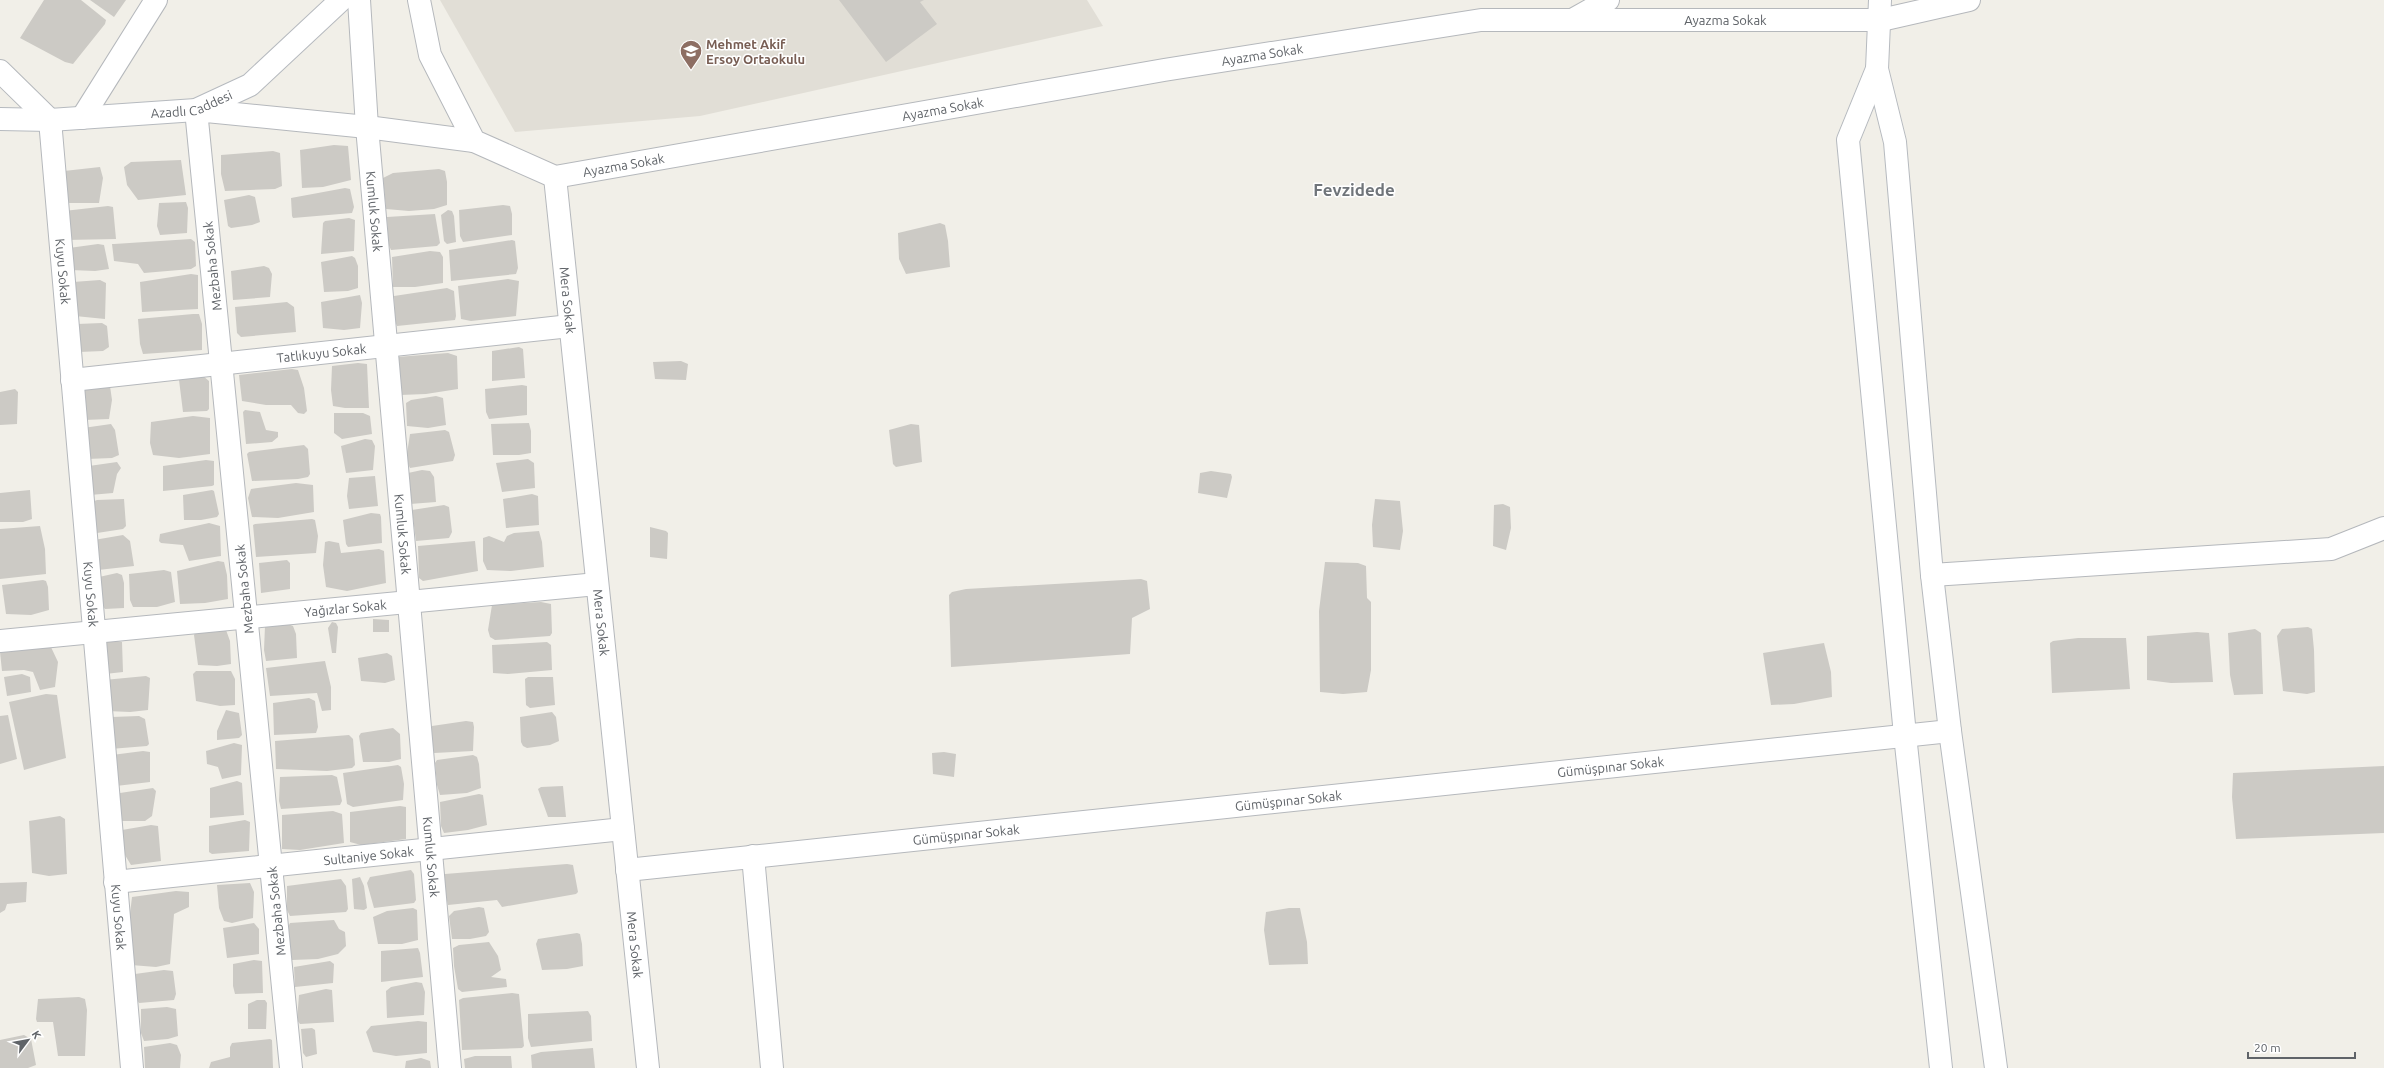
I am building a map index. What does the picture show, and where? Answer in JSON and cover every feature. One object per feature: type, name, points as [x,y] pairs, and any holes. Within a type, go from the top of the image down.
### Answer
[{"type":"street","points":[[82,118],[156,0]]},
{"type":"street","name":"Azadlı Caddesi","points":[[2,117],[50,120],[196,110],[250,85],[341,0]]},
{"type":"street","name":"Kumluk Sokak","points":[[358,0],[367,127],[450,1068]]},
{"type":"street","points":[[419,0],[430,55],[474,141]]},
{"type":"street","name":"Ayazma Sokak","points":[[1571,20],[1608,0]]},
{"type":"street","name":"Ayazma Sokak","points":[[555,177],[1164,70],[1481,20],[1571,20],[1880,10],[1969,0]]},
{"type":"street","points":[[1880,10],[1877,69],[1895,142],[1932,575],[1950,731],[1996,1068]]},
{"type":"street","points":[[1877,69],[1848,140],[1905,735],[1941,1068]]},
{"type":"street","points":[[0,71],[50,120]]},
{"type":"street","points":[[196,110],[367,127],[474,141],[555,177]]},
{"type":"street","name":"Mezbaha Sokak","points":[[196,110],[291,1068]]},
{"type":"street","name":"Kuyu Sokak","points":[[50,120],[93,634],[132,1068]]},
{"type":"street","name":"Mera Sokak","points":[[555,177],[648,1068]]},
{"type":"street","name":"Tatlıkuyu Sokak","points":[[72,380],[570,326]]},
{"type":"street","points":[[1932,575],[2332,549],[2384,528]]},
{"type":"street","name":"Yağızlar Sokak","points":[[0,641],[93,634],[598,584]]},
{"type":"street","name":"Gümüşpınar Sokak","points":[[627,870],[1950,731]]},
{"type":"street","name":"Sultaniye Sokak","points":[[115,882],[623,829]]},
{"type":"street","points":[[753,856],[772,1068]]},
{"type":"shaded area","name":"Mehmet Akif Ersoy Ortaokulu","points":[[440,0],[1087,0],[1103,26],[700,116],[515,132]]},
{"type":"building","points":[[44,0],[81,0],[106,20],[105,24],[73,64],[65,62],[20,38]]},
{"type":"building","points":[[90,0],[126,0],[114,17]]},
{"type":"building","points":[[839,0],[924,0],[920,2],[937,24],[886,62]]},
{"type":"building","points":[[334,145],[348,146],[351,180],[323,187],[302,188],[300,150]]},
{"type":"building","points":[[273,151],[280,153],[282,186],[275,189],[225,191],[221,174],[221,155]]},
{"type":"building","points":[[181,160],[186,195],[138,200],[127,185],[124,167],[131,162]]},
{"type":"building","points":[[100,167],[103,178],[99,203],[63,203],[64,171]]},
{"type":"building","points":[[439,169],[445,171],[447,182],[447,205],[434,209],[409,211],[386,209],[383,178],[393,173]]},
{"type":"building","points":[[345,188],[350,189],[354,207],[352,213],[293,218],[291,198]]},
{"type":"building","points":[[249,195],[255,197],[260,222],[252,225],[231,228],[228,226],[224,200]]},
{"type":"building","points":[[186,202],[188,208],[187,233],[160,235],[157,226],[159,203]]},
{"type":"building","points":[[503,205],[510,206],[512,214],[512,235],[463,242],[460,236],[459,210]]},
{"type":"building","points":[[108,206],[113,207],[116,239],[66,240],[64,211]]},
{"type":"building","points":[[448,210],[452,211],[454,216],[456,242],[447,244],[444,241],[441,215]]},
{"type":"building","points":[[435,214],[440,243],[437,246],[391,250],[388,243],[387,217]]},
{"type":"building","points":[[349,218],[355,220],[354,251],[321,254],[323,223],[325,221]]},
{"type":"building","points":[[940,223],[945,225],[950,267],[906,274],[899,259],[898,233]]},
{"type":"building","points":[[191,239],[195,242],[196,266],[191,269],[144,273],[138,264],[114,261],[112,244]]},
{"type":"building","points":[[512,240],[515,241],[518,268],[516,274],[451,281],[449,250]]},
{"type":"building","points":[[98,244],[104,245],[109,269],[95,271],[70,270],[69,248]]},
{"type":"building","points":[[430,251],[440,252],[443,257],[443,283],[415,287],[393,287],[392,257]]},
{"type":"building","points":[[352,256],[355,258],[358,266],[358,288],[348,291],[324,292],[321,262]]},
{"type":"building","points":[[264,266],[269,268],[272,274],[270,297],[233,300],[231,271]]},
{"type":"building","points":[[191,274],[198,275],[198,309],[142,312],[140,282]]},
{"type":"building","points":[[508,279],[519,281],[516,316],[471,321],[461,319],[458,286]]},
{"type":"building","points":[[100,280],[106,283],[105,319],[75,316],[73,282]]},
{"type":"building","points":[[447,288],[454,291],[455,320],[397,326],[395,321],[394,296]]},
{"type":"building","points":[[360,295],[362,303],[360,328],[344,330],[323,328],[321,302]]},
{"type":"building","points":[[287,302],[294,307],[296,332],[241,337],[237,333],[235,307]]},
{"type":"building","points":[[199,314],[202,324],[202,350],[143,354],[140,344],[138,319]]},
{"type":"building","points":[[102,323],[107,326],[109,347],[103,351],[79,352],[77,324]]},
{"type":"building","points":[[519,347],[523,349],[525,378],[492,381],[492,351]]},
{"type":"building","points":[[448,353],[457,356],[458,389],[426,394],[400,395],[397,357]]},
{"type":"building","points":[[681,361],[688,364],[686,380],[655,379],[653,362]]},
{"type":"building","points":[[358,363],[367,364],[369,408],[345,408],[333,406],[331,390],[332,366]]},
{"type":"building","points":[[292,369],[298,370],[304,388],[307,411],[304,414],[298,413],[291,405],[266,405],[242,401],[239,375]]},
{"type":"building","points":[[203,376],[209,381],[209,409],[207,411],[183,412],[179,380]]},
{"type":"building","points":[[522,385],[527,386],[527,415],[489,419],[486,412],[485,389]]},
{"type":"building","points":[[110,386],[112,400],[109,419],[84,420],[80,389]]},
{"type":"building","points":[[15,389],[18,392],[17,424],[0,425],[0,392]]},
{"type":"building","points":[[436,396],[443,398],[446,425],[428,428],[407,426],[406,403],[411,400]]},
{"type":"building","points":[[245,410],[260,412],[266,430],[278,432],[278,437],[272,442],[246,444],[243,412]]},
{"type":"building","points":[[334,413],[363,413],[370,416],[372,434],[342,439],[334,433]]},
{"type":"building","points":[[193,416],[210,418],[210,454],[179,458],[153,455],[150,443],[151,422]]},
{"type":"building","points":[[529,423],[531,431],[531,453],[519,455],[493,455],[491,424]]},
{"type":"building","points":[[111,424],[115,430],[119,455],[112,458],[87,459],[83,428]]},
{"type":"building","points":[[911,424],[919,425],[922,462],[896,467],[893,464],[889,430]]},
{"type":"building","points":[[445,430],[449,432],[455,455],[453,461],[410,468],[406,460],[410,434]]},
{"type":"building","points":[[365,439],[372,440],[375,446],[373,470],[346,473],[341,446]]},
{"type":"building","points":[[304,445],[308,449],[310,474],[308,477],[298,479],[252,481],[247,454],[249,452]]},
{"type":"building","points":[[528,459],[534,463],[535,488],[502,492],[496,463]]},
{"type":"building","points":[[206,460],[214,461],[214,485],[163,491],[163,466]]},
{"type":"building","points":[[117,462],[121,468],[117,474],[113,493],[90,495],[89,466]]},
{"type":"building","points":[[422,470],[430,471],[434,477],[436,502],[410,504],[408,473]]},
{"type":"building","points":[[1211,471],[1231,474],[1232,477],[1227,498],[1198,493],[1200,473]]},
{"type":"building","points":[[375,476],[378,506],[349,509],[347,496],[349,478]]},
{"type":"building","points":[[296,483],[313,485],[314,512],[278,518],[252,517],[248,498],[251,489]]},
{"type":"building","points":[[30,490],[32,519],[23,522],[0,522],[0,493]]},
{"type":"building","points":[[212,490],[214,491],[219,514],[217,517],[201,520],[184,520],[183,495]]},
{"type":"building","points":[[532,494],[538,496],[539,525],[506,528],[503,499]]},
{"type":"building","points":[[124,499],[126,526],[123,529],[97,533],[92,531],[89,503],[97,500]]},
{"type":"building","points":[[1375,499],[1400,501],[1403,531],[1400,550],[1373,547],[1372,525]]},
{"type":"building","points":[[1503,504],[1510,507],[1511,528],[1506,550],[1493,546],[1494,505]]},
{"type":"building","points":[[444,505],[449,507],[452,532],[449,538],[416,541],[412,510]]},
{"type":"building","points":[[371,513],[380,514],[382,543],[348,547],[346,544],[343,520]]},
{"type":"building","points":[[312,519],[315,520],[318,536],[316,553],[256,557],[253,525]]},
{"type":"building","points":[[209,523],[220,526],[221,556],[189,561],[183,545],[161,543],[159,541],[160,534]]},
{"type":"building","points":[[40,526],[45,549],[46,574],[0,579],[0,529]]},
{"type":"building","points":[[650,527],[666,531],[668,533],[667,559],[650,557]]},
{"type":"building","points":[[539,531],[542,542],[544,567],[511,571],[487,570],[483,561],[483,538],[489,536],[504,542],[507,536],[514,533]]},
{"type":"building","points":[[123,535],[130,541],[134,566],[98,570],[94,540]]},
{"type":"building","points":[[329,541],[339,543],[341,553],[379,549],[384,551],[386,583],[347,591],[326,587],[323,565],[325,542]]},
{"type":"building","points":[[475,541],[478,571],[423,581],[419,578],[418,546]]},
{"type":"building","points":[[287,560],[290,563],[290,589],[261,593],[259,563]]},
{"type":"building","points":[[218,561],[224,562],[227,575],[228,599],[205,603],[180,604],[177,571]]},
{"type":"building","points":[[1325,562],[1358,563],[1366,566],[1367,598],[1371,602],[1371,670],[1367,692],[1343,694],[1320,692],[1319,611]]},
{"type":"building","points":[[164,570],[171,572],[175,602],[157,607],[133,607],[130,600],[129,574]]},
{"type":"building","points":[[117,573],[122,575],[124,583],[124,608],[105,609],[102,605],[99,577]]},
{"type":"building","points":[[1141,579],[1147,581],[1150,609],[1132,618],[1130,654],[951,667],[949,595],[952,592],[966,589]]},
{"type":"building","points":[[43,580],[46,581],[48,587],[49,610],[31,615],[6,614],[2,585]]},
{"type":"building","points":[[541,602],[551,604],[552,633],[550,636],[495,640],[490,637],[488,630],[492,605]]},
{"type":"building","points":[[373,619],[389,620],[389,632],[373,632]]},
{"type":"building","points":[[332,622],[336,623],[338,627],[336,653],[332,653],[328,628]]},
{"type":"building","points":[[288,624],[293,626],[296,634],[297,658],[266,661],[264,650],[265,626]]},
{"type":"building","points":[[2308,627],[2312,629],[2315,692],[2307,694],[2283,691],[2277,636],[2282,629]]},
{"type":"building","points":[[2255,629],[2261,633],[2263,694],[2234,695],[2230,675],[2228,633]]},
{"type":"building","points":[[226,630],[230,641],[231,664],[217,666],[198,665],[194,635],[196,632]]},
{"type":"building","points":[[2197,632],[2209,633],[2213,682],[2171,683],[2147,680],[2147,636]]},
{"type":"building","points":[[2078,638],[2126,638],[2130,689],[2052,693],[2050,643],[2053,641]]},
{"type":"building","points":[[112,640],[122,642],[123,672],[105,674],[103,642]]},
{"type":"building","points":[[547,642],[551,645],[552,670],[508,674],[493,673],[492,645]]},
{"type":"building","points":[[1824,643],[1831,672],[1832,697],[1794,704],[1771,705],[1763,653]]},
{"type":"building","points":[[50,645],[58,662],[55,687],[40,690],[33,672],[24,670],[2,671],[0,652]]},
{"type":"building","points":[[387,653],[392,656],[395,680],[385,683],[361,681],[358,658]]},
{"type":"building","points":[[325,661],[331,687],[331,710],[322,711],[317,693],[270,696],[266,668]]},
{"type":"building","points":[[196,671],[231,671],[235,679],[235,705],[220,706],[196,701],[193,674]]},
{"type":"building","points":[[22,674],[30,677],[31,692],[7,696],[4,677]]},
{"type":"building","points":[[146,676],[150,678],[148,710],[130,712],[107,711],[104,680]]},
{"type":"building","points":[[528,677],[553,677],[555,705],[530,708],[526,705],[525,679]]},
{"type":"building","points":[[46,694],[57,695],[66,758],[24,770],[9,702]]},
{"type":"building","points":[[309,698],[315,701],[318,727],[316,733],[274,735],[273,703]]},
{"type":"building","points":[[226,710],[239,713],[242,735],[239,738],[217,740],[217,731]]},
{"type":"building","points":[[552,712],[556,717],[559,741],[550,745],[527,748],[523,746],[521,742],[520,717]]},
{"type":"building","points":[[8,715],[17,759],[0,764],[0,716]]},
{"type":"building","points":[[139,716],[145,719],[149,744],[147,746],[110,749],[112,717]]},
{"type":"building","points":[[466,721],[473,722],[473,751],[434,753],[431,731],[432,726]]},
{"type":"building","points":[[393,728],[400,734],[401,759],[389,762],[363,762],[359,736],[361,733]]},
{"type":"building","points":[[349,735],[353,739],[355,765],[352,768],[327,771],[276,769],[275,741]]},
{"type":"building","points":[[234,743],[242,745],[241,775],[222,779],[218,767],[207,764],[206,751]]},
{"type":"building","points":[[143,751],[150,752],[150,782],[116,786],[112,755]]},
{"type":"building","points":[[944,752],[956,754],[954,777],[933,774],[932,753]]},
{"type":"building","points":[[473,755],[477,757],[479,764],[481,788],[467,793],[440,795],[437,785],[435,763],[437,760]]},
{"type":"building","points":[[398,765],[401,767],[404,784],[403,800],[353,807],[347,804],[343,773]]},
{"type":"building","points":[[2384,766],[2384,833],[2236,839],[2232,797],[2233,773]]},
{"type":"building","points":[[332,775],[337,777],[342,801],[340,805],[281,809],[279,801],[280,777]]},
{"type":"building","points":[[237,781],[242,783],[244,815],[210,818],[210,788]]},
{"type":"building","points":[[563,786],[566,817],[548,817],[538,789],[541,787]]},
{"type":"building","points":[[153,788],[156,791],[152,816],[145,821],[120,821],[117,796],[120,793]]},
{"type":"building","points":[[479,794],[483,795],[487,825],[468,830],[444,833],[441,826],[440,802]]},
{"type":"building","points":[[400,806],[406,807],[406,839],[361,845],[350,842],[350,812]]},
{"type":"building","points":[[333,811],[342,814],[344,843],[300,850],[282,849],[282,815]]},
{"type":"building","points":[[60,816],[65,819],[67,874],[49,876],[32,873],[29,821]]},
{"type":"building","points":[[245,820],[250,822],[249,851],[212,854],[209,852],[209,826]]},
{"type":"building","points":[[151,825],[158,826],[161,861],[131,865],[122,850],[122,830]]},
{"type":"building","points":[[567,864],[573,865],[578,892],[576,894],[502,907],[497,900],[448,905],[442,880],[445,874]]},
{"type":"building","points":[[411,870],[414,874],[416,900],[414,903],[374,908],[367,883],[370,877]]},
{"type":"building","points":[[360,877],[364,886],[367,908],[364,910],[354,909],[352,879]]},
{"type":"building","points":[[341,879],[346,886],[348,909],[346,912],[290,916],[287,910],[287,886]]},
{"type":"building","points":[[27,882],[26,902],[7,904],[5,910],[0,913],[0,883]]},
{"type":"building","points":[[250,883],[254,892],[253,918],[232,923],[224,921],[219,908],[217,885]]},
{"type":"building","points":[[176,891],[189,892],[189,907],[174,914],[170,964],[156,967],[131,965],[129,922],[132,897]]},
{"type":"building","points":[[479,907],[484,908],[489,932],[486,936],[470,939],[452,939],[449,916],[454,911]]},
{"type":"building","points":[[413,908],[417,910],[418,940],[402,944],[378,944],[373,917],[387,911]]},
{"type":"building","points":[[1289,908],[1300,908],[1307,942],[1308,964],[1269,965],[1264,930],[1266,912]]},
{"type":"building","points":[[334,920],[339,929],[345,932],[346,946],[338,954],[318,959],[292,960],[287,929],[290,923]]},
{"type":"building","points":[[254,923],[259,929],[259,954],[227,958],[223,928]]},
{"type":"building","points":[[577,933],[580,934],[582,944],[583,966],[567,969],[542,970],[536,944],[538,939]]},
{"type":"building","points":[[489,942],[498,956],[501,970],[491,977],[506,979],[507,987],[462,992],[458,989],[453,948],[459,945]]},
{"type":"building","points":[[418,948],[423,977],[381,982],[381,951]]},
{"type":"building","points":[[254,960],[262,961],[263,993],[235,994],[233,986],[233,964]]},
{"type":"building","points":[[330,961],[334,964],[333,983],[295,987],[294,967]]},
{"type":"building","points":[[164,970],[173,971],[176,994],[174,1000],[139,1003],[137,1000],[135,974]]},
{"type":"building","points":[[416,982],[422,983],[425,992],[424,1015],[387,1018],[386,991],[391,987]]},
{"type":"building","points":[[326,989],[332,990],[334,1022],[300,1024],[297,1020],[299,995]]},
{"type":"building","points":[[512,993],[519,994],[524,1046],[522,1048],[462,1050],[459,1000],[463,998]]},
{"type":"building","points":[[79,997],[85,999],[87,1010],[85,1056],[58,1056],[53,1022],[37,1022],[38,999]]},
{"type":"building","points":[[257,1000],[265,1000],[267,1003],[266,1029],[248,1029],[248,1004]]},
{"type":"building","points":[[167,1007],[176,1009],[178,1036],[168,1039],[144,1041],[141,1033],[141,1009]]},
{"type":"building","points":[[588,1011],[591,1016],[592,1041],[531,1047],[528,1038],[528,1014]]},
{"type":"building","points":[[418,1021],[427,1022],[427,1053],[396,1056],[373,1052],[366,1032],[371,1026]]},
{"type":"building","points":[[312,1028],[315,1030],[317,1054],[306,1057],[303,1053],[301,1029]]},
{"type":"building","points":[[24,1035],[31,1039],[36,1065],[28,1068],[0,1068],[0,1040]]},
{"type":"building","points":[[272,1040],[273,1068],[209,1068],[211,1062],[230,1057],[230,1047],[232,1043]]},
{"type":"building","points":[[170,1043],[177,1045],[181,1055],[180,1068],[145,1068],[144,1047]]},
{"type":"building","points":[[593,1048],[595,1068],[532,1068],[531,1055],[541,1052]]},
{"type":"building","points":[[475,1056],[511,1056],[512,1068],[465,1068],[464,1059]]},
{"type":"building","points":[[421,1058],[430,1061],[431,1068],[405,1068],[406,1061]]},
{"type":"place","name":"Mehmet Akif Ersoy Ortaokulu","points":[[691,70]]},
{"type":"district","name":"Fevzidede","points":[[1354,190]]}]
